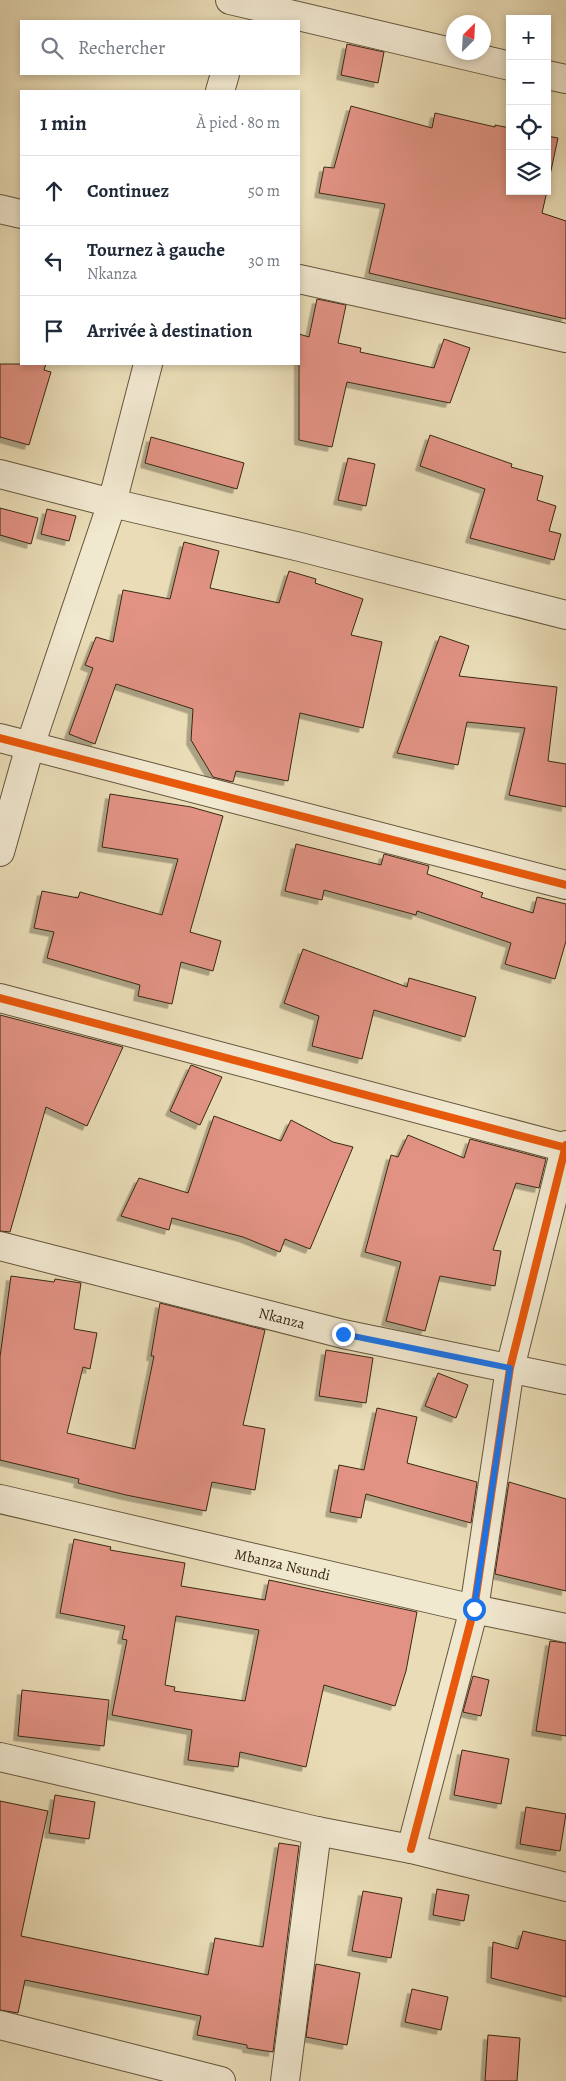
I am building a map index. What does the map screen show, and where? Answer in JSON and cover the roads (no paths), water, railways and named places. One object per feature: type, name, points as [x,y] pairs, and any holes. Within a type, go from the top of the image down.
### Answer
[{"type":"street","points":[[240,6],[506,65]]},
{"type":"street","points":[[220,90],[225,75]]},
{"type":"street","points":[[551,76],[566,80]]},
{"type":"street","points":[[0,209],[20,214]]},
{"type":"street","points":[[300,279],[566,338]]},
{"type":"street","points":[[0,852],[30,746],[112,503],[148,365]]},
{"type":"street","points":[[0,474],[112,503],[300,547],[566,616]]},
{"type":"street","points":[[0,738],[566,885]]},
{"type":"street","points":[[0,998],[566,1147],[510,1368],[474,1609],[411,1850]]},
{"type":"street","name":"Nkanza","points":[[0,1246],[343,1334],[566,1380]]},
{"type":"street","name":"Mbanza Nsundi","points":[[0,1499],[474,1609],[566,1628]]},
{"type":"street","points":[[0,1757],[566,1887]]},
{"type":"street","points":[[285,2081],[317,1831]]},
{"type":"street","points":[[0,2025],[220,2081]]}]
